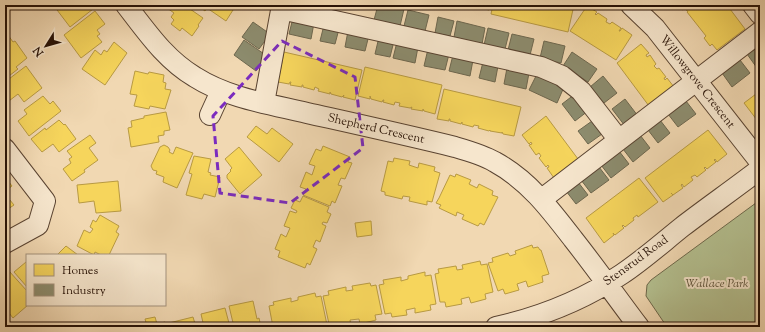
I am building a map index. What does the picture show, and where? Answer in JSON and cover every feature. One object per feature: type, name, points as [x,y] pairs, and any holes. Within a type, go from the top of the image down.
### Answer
[{"type":"street","name":"Shepherd Crescent","points":[[126,5],[155,43],[172,60],[194,77],[221,91],[264,103],[455,147],[476,153],[495,162],[519,178],[542,199],[639,327]]},
{"type":"street","points":[[753,5],[760,14]]},
{"type":"street","name":"Willowgrove Crescent","points":[[635,6],[655,28],[760,162]]},
{"type":"street","points":[[264,103],[281,7],[540,67],[562,76],[582,91],[619,140]]},
{"type":"street","points":[[542,199],[760,32]]},
{"type":"street","points":[[210,115],[221,91]]},
{"type":"street","points":[[5,149],[45,201],[38,225],[5,243]]},
{"type":"street","name":"Stensrud Road","points":[[496,327],[552,309],[592,292],[633,266],[760,169]]},
{"type":"highlighted area","points":[[282,41],[355,77],[363,148],[290,203],[220,193],[213,116]]},
{"type":"green space","name":"Wallace Park","points":[[760,200],[760,327],[667,327],[646,296],[647,285],[651,280]]},
{"type":"building: Homes","points":[[90,5],[93,9],[70,27],[54,6]]},
{"type":"building: Homes","points":[[163,5],[193,5],[190,9],[203,18],[192,36],[182,28],[180,31],[171,24],[174,20],[171,17],[174,13]]},
{"type":"building: Homes","points":[[197,5],[230,5],[229,7],[233,10],[226,21],[207,8],[205,11]]},
{"type":"building: Homes","points":[[468,5],[490,5],[489,10]]},
{"type":"building: Homes","points":[[493,5],[574,5],[568,32],[491,14]]},
{"type":"building: Homes","points":[[679,5],[725,5],[729,10],[730,9],[745,29],[717,50],[712,44],[710,46],[704,38],[706,36],[685,8],[682,10]]},
{"type":"building: Homes","points":[[587,6],[597,12],[595,14],[596,15],[598,13],[607,19],[606,22],[610,24],[612,22],[621,28],[619,31],[622,28],[632,35],[616,60],[570,31]]},
{"type":"building: Homes","points":[[95,11],[105,24],[97,30],[100,34],[97,36],[102,42],[81,58],[64,35]]},
{"type":"building: Homes","points":[[8,35],[13,42],[15,41],[27,58],[16,67],[18,69],[5,79],[5,37]]},
{"type":"building: Homes","points":[[114,42],[127,53],[105,85],[82,69],[95,50],[101,55],[104,50],[107,52]]},
{"type":"building: Homes","points":[[641,44],[649,53],[646,55],[647,57],[650,55],[656,64],[654,66],[657,69],[659,68],[666,77],[664,78],[665,80],[667,78],[674,87],[649,106],[617,63]]},
{"type":"building: Homes","points":[[284,52],[362,70],[355,100],[343,97],[344,95],[342,97],[331,94],[330,92],[330,94],[318,91],[319,89],[315,87],[314,90],[303,87],[303,85],[302,87],[290,85],[291,82],[289,84],[278,82]]},
{"type":"building: Homes","points":[[26,66],[42,88],[24,102],[18,94],[5,104],[5,82]]},
{"type":"building: Homes","points":[[365,67],[442,85],[435,114],[424,111],[423,109],[423,111],[411,109],[412,107],[399,106],[400,103],[395,102],[394,105],[383,102],[384,100],[382,102],[371,99],[370,96],[370,99],[358,96]]},
{"type":"building: Homes","points":[[135,71],[164,75],[163,82],[166,83],[165,89],[171,90],[165,109],[150,106],[149,109],[134,106],[137,95],[130,94]]},
{"type":"building: Homes","points":[[444,89],[521,107],[514,136],[503,134],[502,132],[478,128],[479,126],[474,125],[473,127],[462,124],[462,122],[461,124],[450,121],[450,119],[449,121],[437,119]]},
{"type":"building: Homes","points":[[760,91],[760,124],[744,103]]},
{"type":"building: Homes","points":[[43,96],[50,104],[53,101],[61,111],[29,136],[18,121],[27,114],[24,110]]},
{"type":"building: Homes","points":[[166,112],[170,130],[164,131],[164,135],[158,136],[159,142],[131,147],[128,128],[132,127],[131,121],[144,118],[144,116]]},
{"type":"building: Homes","points":[[546,116],[578,159],[554,178],[547,168],[549,167],[548,165],[546,167],[539,158],[541,156],[539,153],[536,155],[529,145],[532,144],[531,142],[529,144],[522,135]]},
{"type":"building: Homes","points":[[59,120],[64,125],[65,124],[76,139],[59,152],[53,144],[42,152],[31,139],[45,128],[46,130]]},
{"type":"building: Homes","points":[[256,126],[267,134],[272,128],[293,144],[279,162],[247,137]]},
{"type":"building: Homes","points":[[708,130],[727,154],[717,162],[715,159],[714,160],[716,162],[707,169],[705,167],[704,168],[706,170],[697,177],[695,175],[691,177],[693,180],[684,187],[682,184],[681,185],[683,188],[663,202],[645,178]]},
{"type":"building: Homes","points":[[90,135],[96,143],[89,148],[98,160],[72,181],[63,169],[71,163],[69,159],[72,157],[67,151]]},
{"type":"building: Homes","points":[[164,145],[168,147],[170,150],[169,152],[173,154],[176,147],[193,153],[177,188],[163,182],[164,177],[156,174],[157,171],[153,170],[151,166],[160,147]]},
{"type":"building: Homes","points":[[323,146],[350,157],[348,162],[352,163],[345,179],[341,178],[338,185],[342,186],[335,203],[332,201],[330,206],[303,195],[306,189],[300,187],[306,172],[312,175],[315,166],[309,164],[316,149],[321,151]]},
{"type":"building: Homes","points":[[239,147],[262,175],[240,194],[227,178],[227,175],[232,168],[225,159]]},
{"type":"building: Homes","points":[[194,156],[211,159],[208,172],[211,173],[210,175],[220,177],[215,197],[204,194],[202,199],[186,195],[192,174],[189,173]]},
{"type":"building: Homes","points":[[394,158],[410,161],[409,165],[418,168],[419,163],[435,167],[434,171],[440,173],[432,202],[427,201],[427,205],[409,201],[410,197],[403,196],[402,199],[385,195],[385,192],[381,191],[388,161],[393,162]]},
{"type":"building: Homes","points":[[456,174],[471,180],[469,184],[477,188],[479,184],[493,191],[492,195],[498,197],[484,225],[480,223],[478,226],[462,219],[464,215],[457,212],[456,216],[439,208],[441,205],[436,203],[450,175],[455,177]]},
{"type":"building: Homes","points":[[5,177],[12,186],[5,191]]},
{"type":"building: Homes","points":[[639,178],[658,202],[638,217],[637,215],[633,218],[634,220],[625,227],[623,225],[622,226],[624,228],[615,235],[613,233],[614,235],[604,243],[586,218]]},
{"type":"building: Homes","points":[[118,181],[121,211],[96,213],[94,201],[79,203],[77,185]]},
{"type":"building: Homes","points":[[5,194],[14,205],[5,211]]},
{"type":"building: Homes","points":[[303,196],[329,207],[327,212],[331,214],[327,223],[323,222],[322,224],[326,226],[320,242],[316,240],[313,247],[317,249],[310,265],[307,263],[305,268],[278,257],[280,251],[275,249],[281,234],[286,237],[290,228],[284,226],[290,211],[296,213],[297,211],[291,208],[295,200],[300,202]]},
{"type":"building: Homes","points":[[100,215],[119,226],[116,232],[119,234],[109,254],[99,254],[95,252],[94,254],[92,254],[77,246],[84,230],[90,233],[93,229],[90,227],[93,220],[96,222]]},
{"type":"building: Homes","points":[[371,221],[372,235],[357,237],[355,223]]},
{"type":"building: Homes","points":[[532,245],[533,248],[538,247],[541,250],[549,274],[542,276],[543,282],[528,287],[526,281],[517,284],[519,290],[505,294],[503,289],[498,291],[488,263],[493,262],[492,258],[508,253],[510,256],[516,254],[515,251]]},
{"type":"building: Homes","points":[[66,246],[77,254],[58,254]]},
{"type":"building: Homes","points":[[480,261],[481,265],[487,264],[493,292],[485,294],[486,299],[471,303],[469,297],[461,299],[462,304],[446,307],[445,302],[440,302],[435,274],[439,273],[438,269],[456,266],[457,270],[463,269],[462,265]]},
{"type":"building: Homes","points":[[26,262],[26,286],[14,272]]},
{"type":"building: Homes","points":[[9,271],[26,290],[27,306],[13,318],[5,308],[5,274]]},
{"type":"building: Homes","points":[[425,272],[425,276],[431,275],[436,304],[430,305],[431,310],[415,313],[415,308],[406,310],[407,315],[392,317],[391,313],[385,314],[379,285],[384,284],[383,280],[401,277],[401,281],[408,279],[408,276]]},
{"type":"building: Homes","points":[[370,283],[371,286],[376,285],[382,314],[375,315],[376,320],[360,324],[359,319],[350,320],[351,326],[344,327],[336,327],[335,323],[329,324],[323,296],[329,295],[328,291],[346,287],[346,291],[353,290],[352,286]]},
{"type":"building: Homes","points":[[315,293],[316,297],[321,296],[327,325],[320,326],[321,327],[273,327],[269,306],[274,305],[273,302],[291,298],[291,302],[298,300],[298,297]]},
{"type":"building: Homes","points":[[253,301],[257,319],[259,318],[261,327],[234,327],[229,306]]},
{"type":"building: Homes","points":[[225,308],[230,327],[204,327],[201,314]]},
{"type":"building: Homes","points":[[155,317],[157,324],[165,322],[167,327],[144,327],[147,326],[145,319]]},
{"type":"building: Homes","points":[[193,317],[196,327],[170,327],[169,323]]},
{"type":"building: Industry","points":[[378,5],[388,5],[404,9],[400,26],[374,20]]},
{"type":"building: Industry","points":[[408,10],[429,15],[425,31],[404,26]]},
{"type":"building: Industry","points":[[438,17],[454,21],[450,36],[435,33]]},
{"type":"building: Industry","points":[[293,18],[314,23],[311,39],[289,34]]},
{"type":"building: Industry","points":[[457,21],[485,28],[482,44],[454,37]]},
{"type":"building: Industry","points":[[253,22],[270,34],[259,49],[242,37]]},
{"type":"building: Industry","points":[[324,25],[339,29],[335,44],[320,41]]},
{"type":"building: Industry","points":[[488,28],[509,33],[505,49],[484,45]]},
{"type":"building: Industry","points":[[348,31],[369,35],[365,51],[345,47]]},
{"type":"building: Industry","points":[[512,34],[534,39],[530,55],[508,50]]},
{"type":"building: Industry","points":[[379,37],[394,41],[390,57],[375,54]]},
{"type":"building: Industry","points":[[244,40],[267,56],[256,71],[234,55]]},
{"type":"building: Industry","points":[[544,41],[565,46],[561,63],[540,58]]},
{"type":"building: Industry","points":[[397,42],[418,47],[415,63],[393,58]]},
{"type":"building: Industry","points":[[760,45],[760,66],[757,68],[747,54]]},
{"type":"building: Industry","points":[[428,49],[449,54],[445,70],[424,66]]},
{"type":"building: Industry","points":[[572,52],[597,69],[588,82],[563,66]]},
{"type":"building: Industry","points":[[453,55],[473,60],[470,76],[449,71]]},
{"type":"building: Industry","points":[[740,60],[750,73],[732,87],[722,73]]},
{"type":"building: Industry","points":[[483,62],[498,66],[495,82],[479,78]]},
{"type":"building: Industry","points":[[507,68],[529,73],[526,89],[504,84]]},
{"type":"building: Industry","points":[[537,74],[564,87],[557,103],[529,90]]},
{"type":"building: Industry","points":[[603,76],[617,93],[604,103],[590,87]]},
{"type":"building: Industry","points":[[575,94],[588,111],[575,121],[562,104]]},
{"type":"building: Industry","points":[[625,99],[638,116],[625,126],[612,109]]},
{"type":"building: Industry","points":[[686,101],[696,114],[678,127],[668,114]]},
{"type":"building: Industry","points":[[660,120],[670,133],[658,143],[648,130]]},
{"type":"building: Industry","points":[[592,121],[602,134],[588,144],[578,131]]},
{"type":"building: Industry","points":[[640,135],[650,148],[633,162],[623,149]]},
{"type":"building: Industry","points":[[619,151],[629,164],[611,178],[601,165]]},
{"type":"building: Industry","points":[[599,167],[609,180],[591,193],[581,180]]},
{"type":"building: Industry","points":[[578,182],[588,195],[576,204],[566,191]]}]
